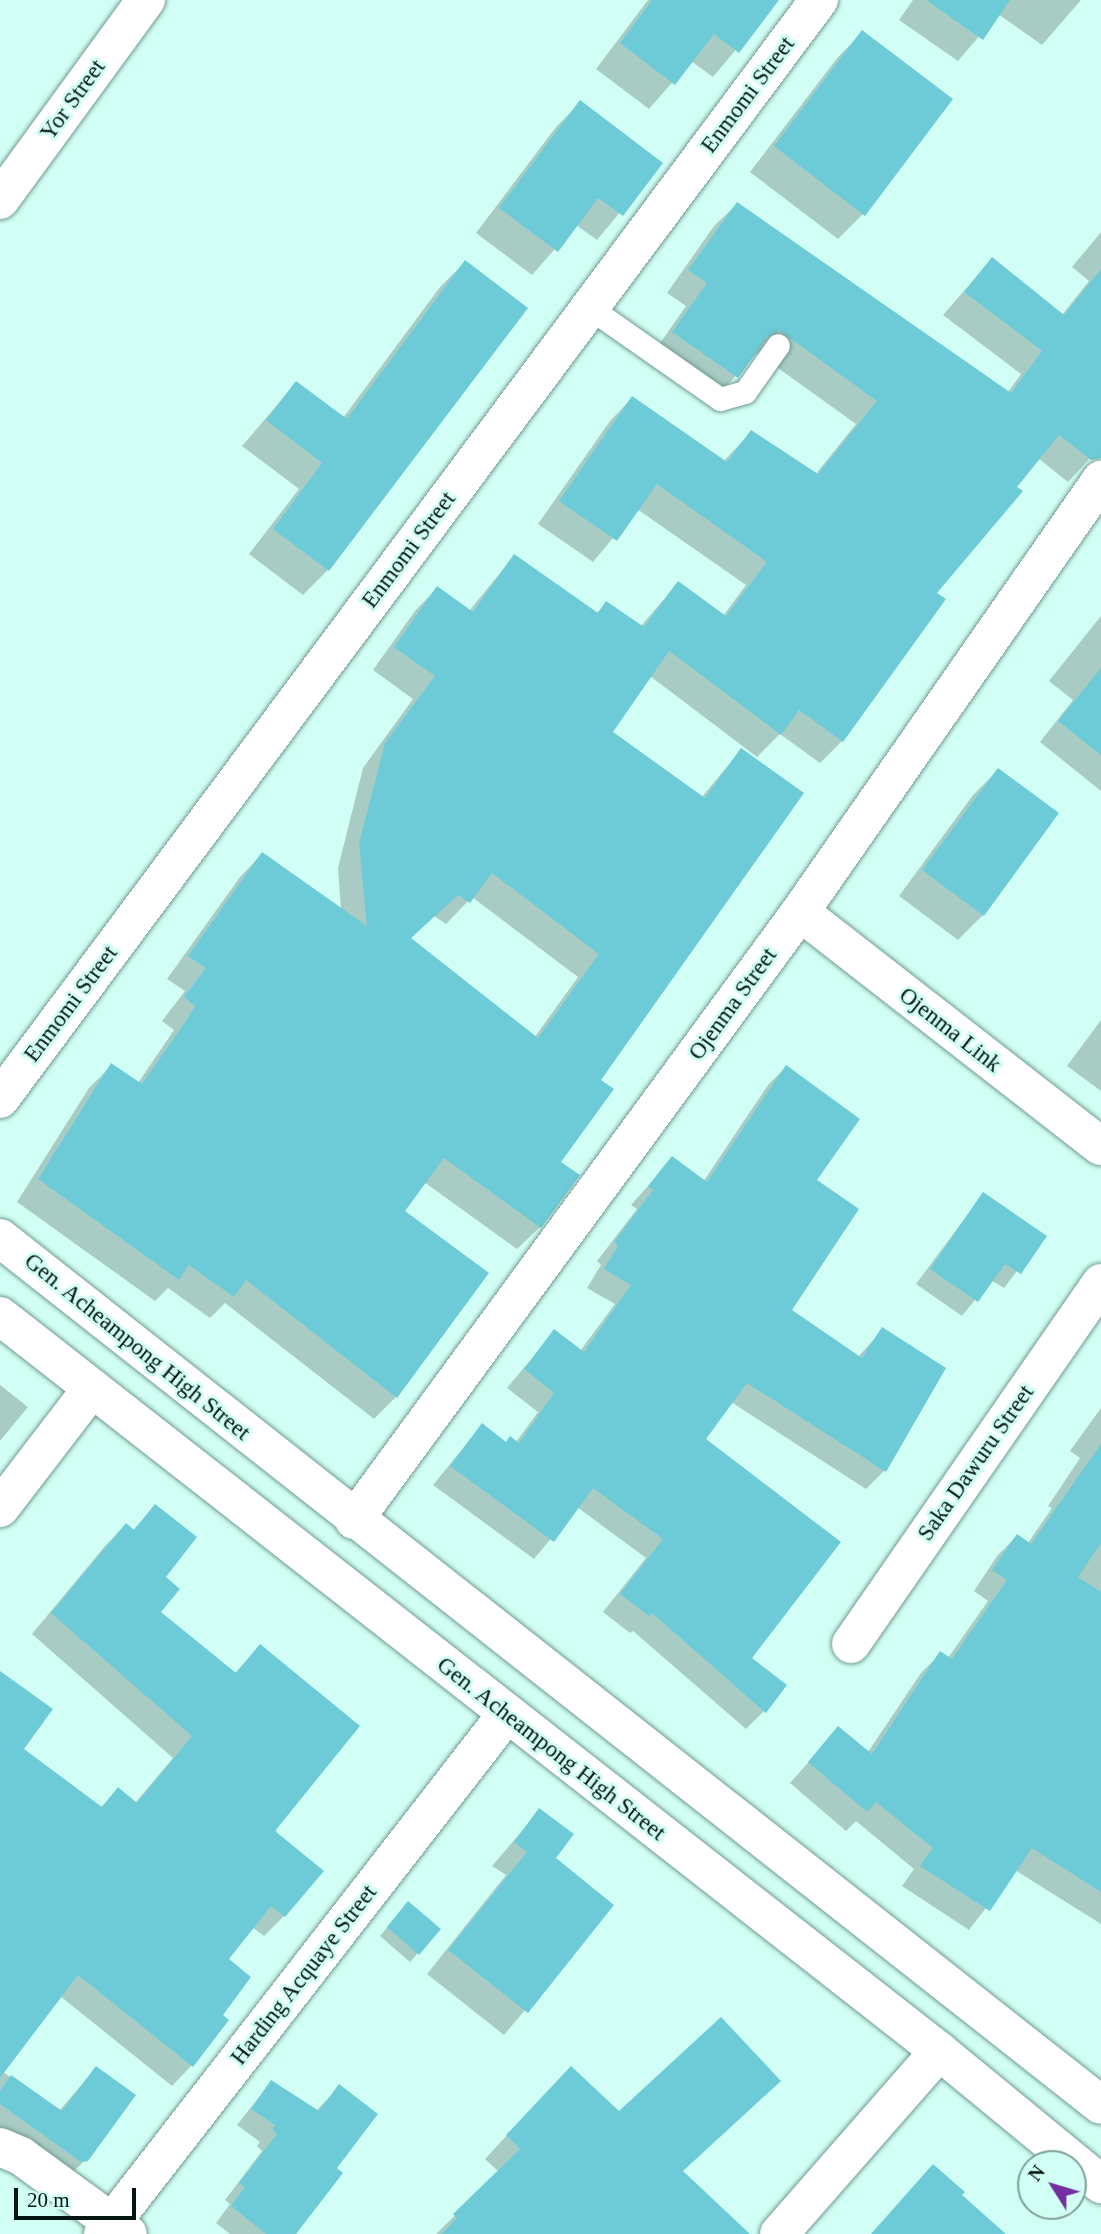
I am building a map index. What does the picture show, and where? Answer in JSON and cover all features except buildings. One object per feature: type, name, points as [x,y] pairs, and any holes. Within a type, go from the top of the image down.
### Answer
[{"type":"street","name":"Yor Street","points":[[0,200],[146,0]]},
{"type":"street","name":"Enmomi Street","points":[[0,1099],[819,0]]},
{"type":"street","name":"Ojenma Street","points":[[354,1520],[800,912],[1101,480]]},
{"type":"street","name":"Ojenma Link","points":[[800,912],[1101,1146]]},
{"type":"street","name":"Gen. Acheampong High Street","points":[[0,1238],[354,1520],[957,1987],[1101,2105]]},
{"type":"street","name":"Saka Dawuru Street","points":[[851,1644],[1101,1283]]},
{"type":"street","name":"Gen. Acheampong High Street","points":[[0,1316],[506,1715],[939,2051],[1101,2184]]},
{"type":"street","points":[[0,1508],[92,1388]]},
{"type":"street","name":"Harding Acquaye Street","points":[[114,2230],[506,1715]]},
{"type":"street","points":[[779,2234],[939,2051]]},
{"type":"street","points":[[0,2147],[21,2157],[114,2230]]},
{"type":"lane","points":[[590,308],[720,399],[745,393],[778,345]]}]
